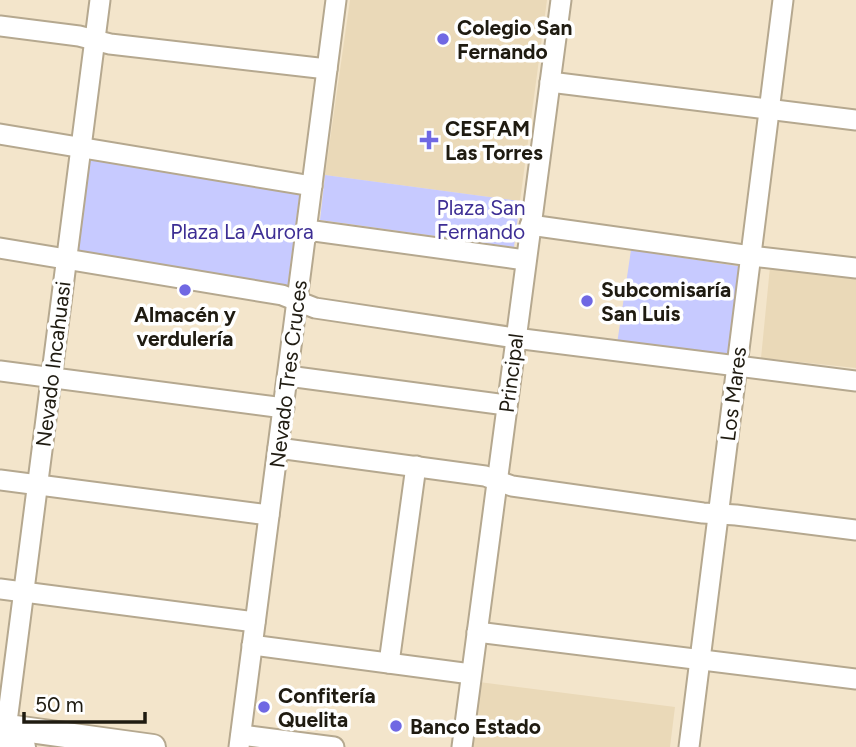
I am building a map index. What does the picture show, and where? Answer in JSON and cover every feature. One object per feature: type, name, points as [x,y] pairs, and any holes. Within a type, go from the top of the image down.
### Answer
[{"type":"street","name":"Nevado Incahuasi","points":[[0,731],[8,714],[100,0]]},
{"type":"street","name":"Nevado Tres Cruces","points":[[240,741],[336,0]]},
{"type":"street","name":"Principal","points":[[462,747],[561,0]]},
{"type":"street","name":"Los Mares","points":[[688,747],[783,0]]},
{"type":"street","points":[[0,26],[327,69]]},
{"type":"street","points":[[550,82],[856,120]]},
{"type":"street","points":[[0,134],[312,186]]},
{"type":"street","points":[[530,225],[751,257],[856,268]]},
{"type":"street","points":[[307,230],[525,260]]},
{"type":"street","points":[[0,248],[282,295],[315,308],[515,338],[856,381]]},
{"type":"street","points":[[0,371],[284,408]]},
{"type":"street","points":[[288,376],[506,405]]},
{"type":"street","points":[[278,448],[485,476],[512,486],[856,530]]},
{"type":"street","points":[[389,663],[416,466]]},
{"type":"street","points":[[0,480],[270,515]]},
{"type":"street","points":[[0,589],[255,622]]},
{"type":"street","points":[[477,632],[699,662],[856,679]]},
{"type":"street","points":[[252,645],[471,674]]},
{"type":"street","points":[[0,731],[23,747]]},
{"type":"street","points":[[0,731],[153,747]]},
{"type":"street","points":[[240,741],[334,747]]},
{"type":"shaded area","points":[[350,0],[547,0],[520,201],[325,175]]},
{"type":"shaded area","points":[[770,267],[856,276],[856,368],[761,358]]},
{"type":"shaded area","points":[[479,682],[675,707],[670,747],[470,747]]},
{"type":"green space","name":"Plaza La Aurora","points":[[90,155],[300,191],[287,290],[76,251]]},
{"type":"green space","name":"Plaza San Fernando","points":[[325,175],[520,201],[514,247],[320,220]]},
{"type":"green space","points":[[631,250],[744,267],[730,361],[617,344]]},
{"type":"place","name":"Colegio San Fernando","points":[[443,39]]},
{"type":"place","name":"CESFAM Las Torres","points":[[429,140]]},
{"type":"place","name":"Almacén y verdulería","points":[[185,290]]},
{"type":"place","name":"Subcomisaría San Luis","points":[[587,301]]},
{"type":"place","name":"Confitería Quelita","points":[[264,707]]},
{"type":"place","name":"Banco Estado","points":[[396,726]]}]
